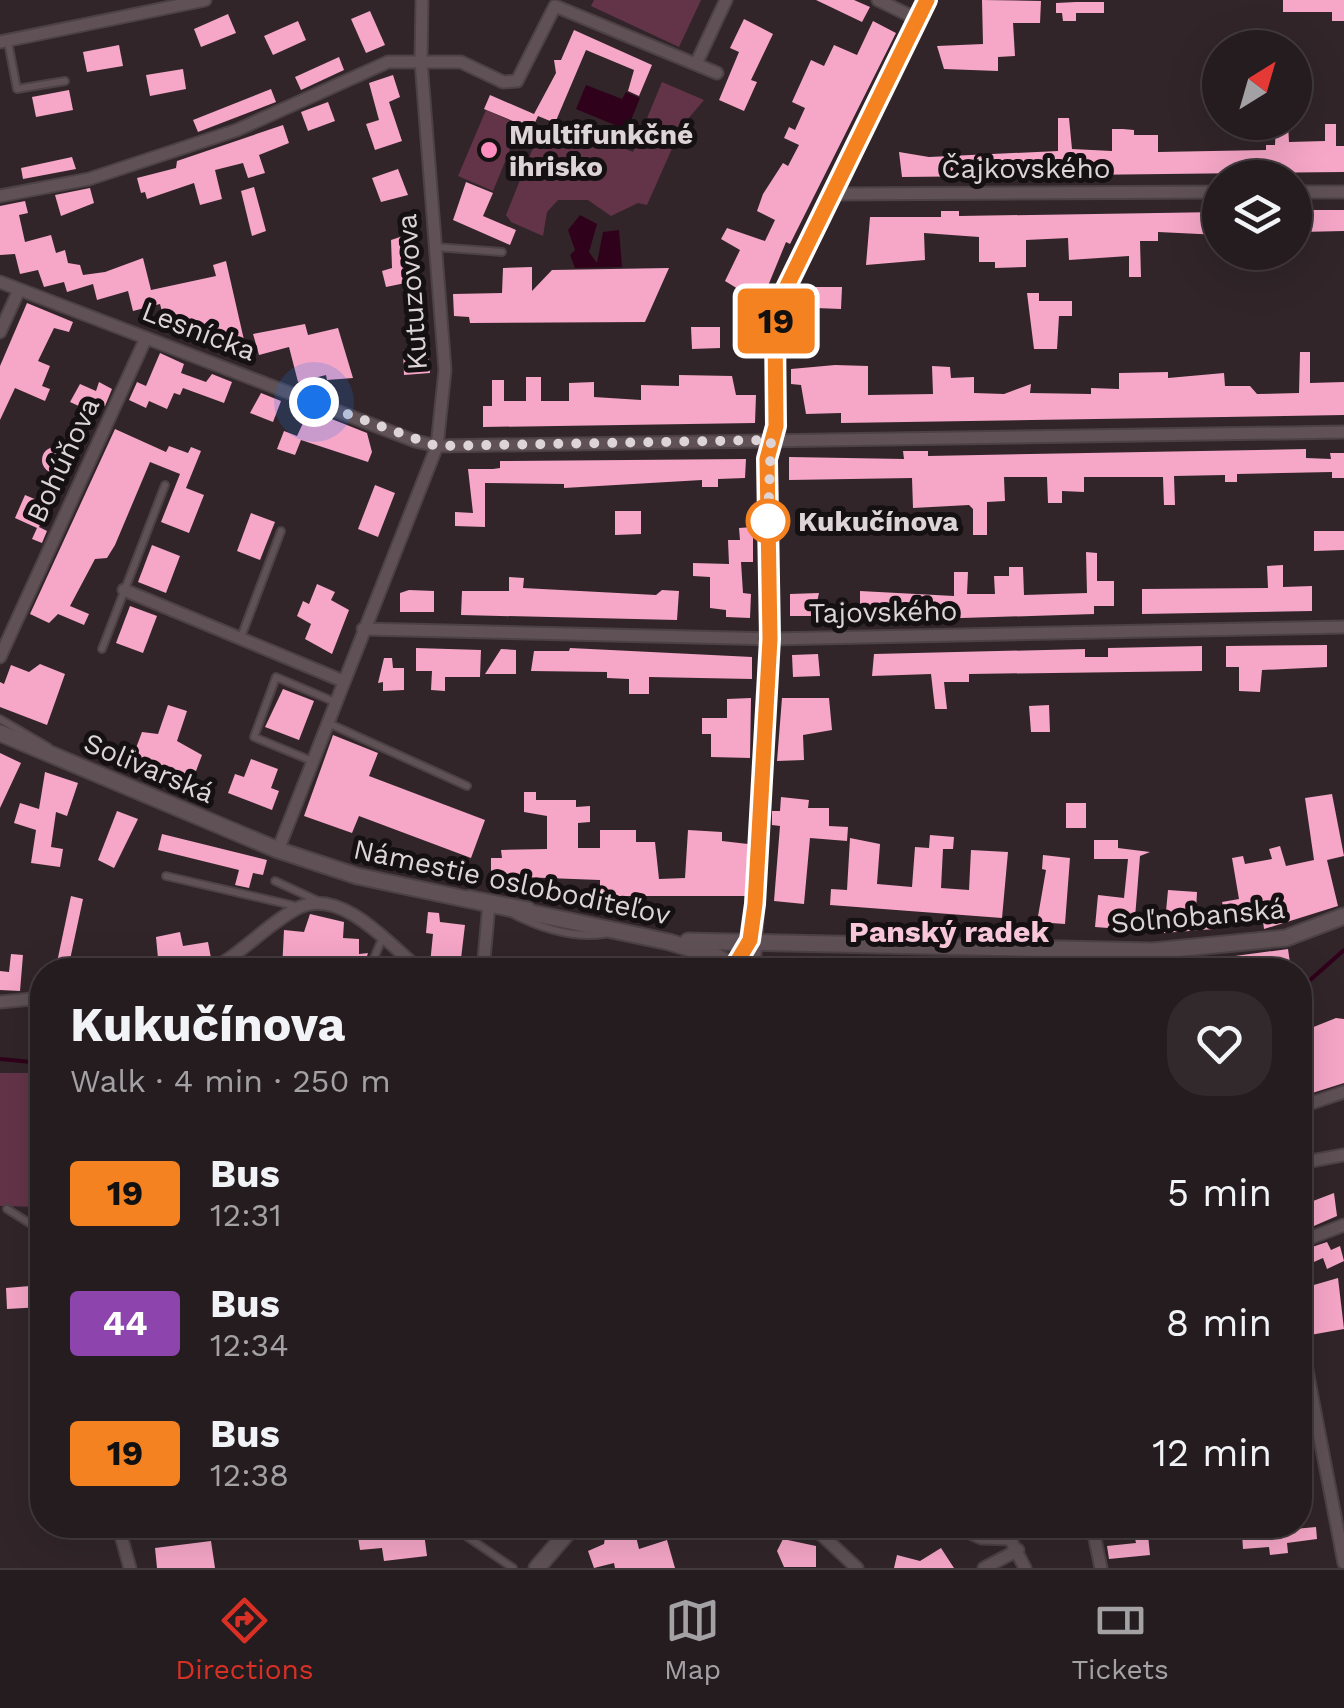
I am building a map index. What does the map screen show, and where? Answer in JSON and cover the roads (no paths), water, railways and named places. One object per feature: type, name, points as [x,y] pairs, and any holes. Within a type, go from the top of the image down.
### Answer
[{"type":"street","points":[[4,42],[205,0]]},
{"type":"street","name":"Kutuzovova","points":[[278,850],[436,446],[445,370],[421,62],[422,0]]},
{"type":"street","points":[[696,64],[726,0]]},
{"type":"street","points":[[878,0],[917,18]]},
{"type":"street","points":[[744,958],[750,940],[770,639],[767,459],[776,426],[777,317],[927,0]]},
{"type":"street","points":[[0,196],[89,179],[237,130],[388,62],[461,62],[503,82],[517,81],[555,6],[717,73]]},
{"type":"street","name":"Čajkovského","points":[[832,194],[1202,192]]},
{"type":"street","points":[[1312,192],[1344,192]]},
{"type":"street","name":"Lesnícka","points":[[0,282],[415,442],[436,446]]},
{"type":"street","points":[[0,332],[19,290]]},
{"type":"street","name":"Bohúňova","points":[[0,657],[146,338]]},
{"type":"street","points":[[436,446],[1344,432]]},
{"type":"street","points":[[124,590],[344,680]]},
{"type":"street","name":"Tajovského","points":[[364,629],[770,639],[1344,627]]},
{"type":"street","name":"Solivarská","points":[[0,732],[278,850]]},
{"type":"street","name":"Námestie osloboditeľov","points":[[278,850],[357,876],[669,942],[717,958]]},
{"type":"street","points":[[226,958],[301,907],[321,903],[350,913],[405,958]]},
{"type":"street","points":[[485,958],[493,905]]},
{"type":"street","name":"Soľnobanská","points":[[669,942],[750,940],[769,944],[1153,951],[1286,938],[1344,916]]},
{"type":"street","points":[[1053,958],[1054,949]]},
{"type":"street","points":[[0,1002],[30,999]]},
{"type":"street","points":[[1312,1102],[1344,1092]]},
{"type":"street","points":[[1312,1161],[1344,1155]]},
{"type":"street","points":[[1312,1237],[1344,1225]]},
{"type":"street","points":[[1312,1396],[1344,1563]]},
{"type":"street","points":[[122,1538],[130,1568]]},
{"type":"street","points":[[537,1568],[563,1538]]},
{"type":"street","points":[[824,1538],[857,1568]]},
{"type":"street","points":[[981,1538],[1010,1539],[1025,1568]]},
{"type":"street","points":[[1095,1538],[1101,1568]]},
{"type":"street","points":[[984,1568],[1018,1550]]},
{"type":"lane","points":[[4,42],[17,88],[65,81]]},
{"type":"lane","points":[[434,247],[502,252]]},
{"type":"lane","points":[[102,649],[165,484]]},
{"type":"lane","points":[[240,638],[281,531]]},
{"type":"lane","points":[[312,761],[254,736],[276,677],[335,702]]},
{"type":"lane","points":[[0,719],[26,730],[65,760]]},
{"type":"lane","points":[[327,723],[467,786]]},
{"type":"lane","points":[[166,876],[301,907]]},
{"type":"lane","points":[[275,881],[321,903]]},
{"type":"lane","points":[[443,896],[477,893],[524,904],[558,920]]},
{"type":"lane","points":[[493,905],[537,926],[585,936],[617,933]]},
{"type":"lane","points":[[374,958],[382,939]]},
{"type":"lane","points":[[7,1209],[30,1223]]},
{"type":"lane","points":[[469,1538],[513,1568]]},
{"type":"waterway","points":[[1312,978],[1344,950]]},
{"type":"waterway","points":[[0,1059],[30,1062]]},
{"type":"place","name":"Multifunkčné ihrisko","points":[[489,150]]},
{"type":"place","name":"Kukučínova","points":[[768,521]]},
{"type":"district","name":"Panský radek","points":[[949,931]]}]
